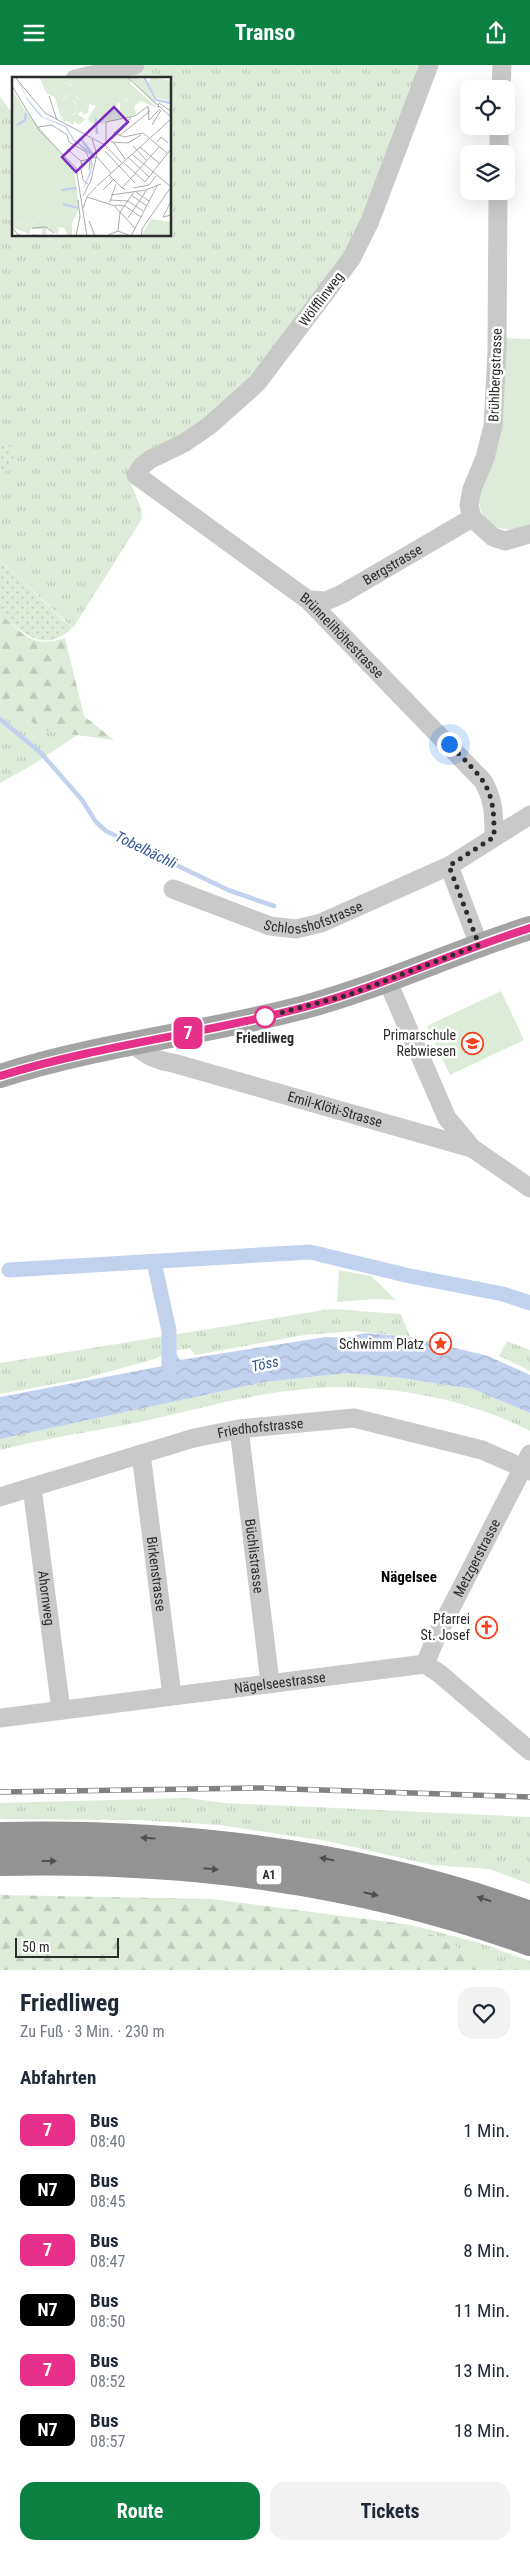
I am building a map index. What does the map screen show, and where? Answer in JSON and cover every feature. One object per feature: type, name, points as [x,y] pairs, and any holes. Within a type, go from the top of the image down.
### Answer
[{"type":"highway","name":"A1","points":[[0,1836],[143,1837],[218,1843],[292,1852],[401,1875],[530,1915]]},
{"type":"highway","name":"A1","points":[[0,1862],[142,1863],[288,1878],[395,1900],[465,1920],[530,1942]]},
{"type":"main road","points":[[0,1076],[47,1062],[252,1020],[348,995],[479,945],[530,929]]},
{"type":"street","points":[[84,77],[135,65]]},
{"type":"street","name":"Wölfflinweg","points":[[136,475],[143,465],[151,459],[184,443],[209,426],[258,383],[347,265],[370,221],[429,65]]},
{"type":"street","points":[[501,80],[502,65]]},
{"type":"street","name":"Brühlbergstrasse","points":[[472,519],[469,505],[472,489],[485,458],[495,412],[498,200]]},
{"type":"street","name":"Brünnelihöhestrasse","points":[[136,475],[308,600],[483,781],[491,796],[494,808],[494,837]]},
{"type":"street","points":[[472,519],[493,537],[505,541],[530,534]]},
{"type":"street","name":"Bergstrasse","points":[[308,600],[326,601],[342,594],[472,519]]},
{"type":"street","name":"Schlosshofstrasse","points":[[173,889],[270,926],[296,929],[320,923],[449,866],[530,815]]},
{"type":"street","points":[[449,866],[479,945]]},
{"type":"street","points":[[387,980],[447,1118],[472,1148]]},
{"type":"street","name":"Emil-Klöti-Strasse","points":[[133,1043],[144,1054],[157,1061],[173,1063],[472,1148],[530,1188]]},
{"type":"street","name":"Friedhofstrasse","points":[[0,1497],[194,1437],[239,1429],[354,1417],[482,1450],[528,1465]]},
{"type":"street","name":"Büchlistrasse","points":[[239,1429],[270,1682]]},
{"type":"street","name":"Birkenstrasse","points":[[141,1454],[172,1695]]},
{"type":"street","name":"Metzgerstrasse","points":[[425,1664],[437,1635],[528,1465]]},
{"type":"street","name":"Ahornweg","points":[[32,1487],[61,1710]]},
{"type":"street","points":[[425,1664],[440,1674],[530,1751]]},
{"type":"street","name":"Nägelseestrasse","points":[[0,1718],[270,1682],[425,1664]]},
{"type":"green space","points":[[135,65],[429,65],[370,221],[257,383],[136,475],[131,484],[141,508],[142,519],[73,628],[0,560],[0,97],[12,112],[12,236],[171,236],[171,77],[84,77]]},
{"type":"green space","points":[[496,338],[530,339],[530,527],[510,530],[501,529],[488,521],[483,515],[478,495]]},
{"type":"green space","points":[[0,438],[19,456],[0,478]]},
{"type":"green space","points":[[0,560],[72,628],[62,636],[52,640],[43,640],[26,634],[0,614]]},
{"type":"green space","points":[[0,614],[22,633],[36,641],[54,641],[65,638],[84,716],[114,740],[46,731],[0,701]]},
{"type":"green space","points":[[0,701],[46,731],[79,734],[34,764],[0,783]]},
{"type":"green space","points":[[501,991],[524,1040],[450,1075],[427,1026]]},
{"type":"green space","points":[[339,1270],[371,1276],[396,1300],[375,1299],[337,1302]]},
{"type":"green space","points":[[331,1309],[401,1314],[410,1337],[355,1331],[305,1335],[195,1355],[190,1348],[167,1352],[155,1359],[86,1378],[0,1394],[0,1363]]},
{"type":"green space","points":[[507,1341],[530,1350],[530,1371],[499,1356]]},
{"type":"green space","points":[[347,1373],[401,1378],[473,1389],[530,1413],[530,1431],[477,1409],[449,1401],[391,1390],[333,1387],[285,1391],[246,1398],[0,1450],[0,1439],[265,1382]]},
{"type":"green space","points":[[186,1798],[225,1803],[530,1817],[530,1884],[489,1869],[432,1865],[327,1841],[219,1825],[138,1820],[0,1819],[0,1803]]},
{"type":"green space","points":[[0,1895],[211,1899],[412,1925],[503,1970],[0,1970]]},
{"type":"green space","points":[[412,1925],[483,1944],[530,1961],[530,1970],[503,1970]]},
{"type":"water","name":"Töss","points":[[365,1333],[410,1337],[488,1356],[530,1375],[530,1413],[473,1389],[401,1378],[347,1373],[265,1382],[0,1439],[0,1397],[163,1366],[167,1352],[174,1350],[180,1360],[326,1337],[346,1338]]},
{"type":"waterway","name":"Tobelbächli","points":[[0,719],[41,753],[82,800],[96,822],[106,831],[228,890],[274,906]]},
{"type":"waterway","points":[[9,1270],[310,1252],[410,1276],[503,1294],[530,1303]]},
{"type":"waterway","points":[[154,1262],[169,1331],[169,1371]]},
{"type":"railway","points":[[0,1792],[261,1788],[530,1797]]},
{"type":"bus line","name":"7","points":[[0,1076],[90,1052],[252,1020],[306,1007],[348,995],[479,945],[530,928]]},
{"type":"place","name":"Friedliweg","points":[[265,1017]]},
{"type":"place","name":"Primarschule Rebwiesen","points":[[472,1043]]},
{"type":"place","name":"Schwimm Platz","points":[[440,1344]]},
{"type":"place","name":"Pfarrei St. Josef","points":[[486,1627]]},
{"type":"district","name":"Nägelsee","points":[[409,1577]]},
{"type":"route","points":[[265,1017],[348,995],[479,945],[449,866],[494,837],[494,808],[491,796],[483,781],[449,744]]}]
